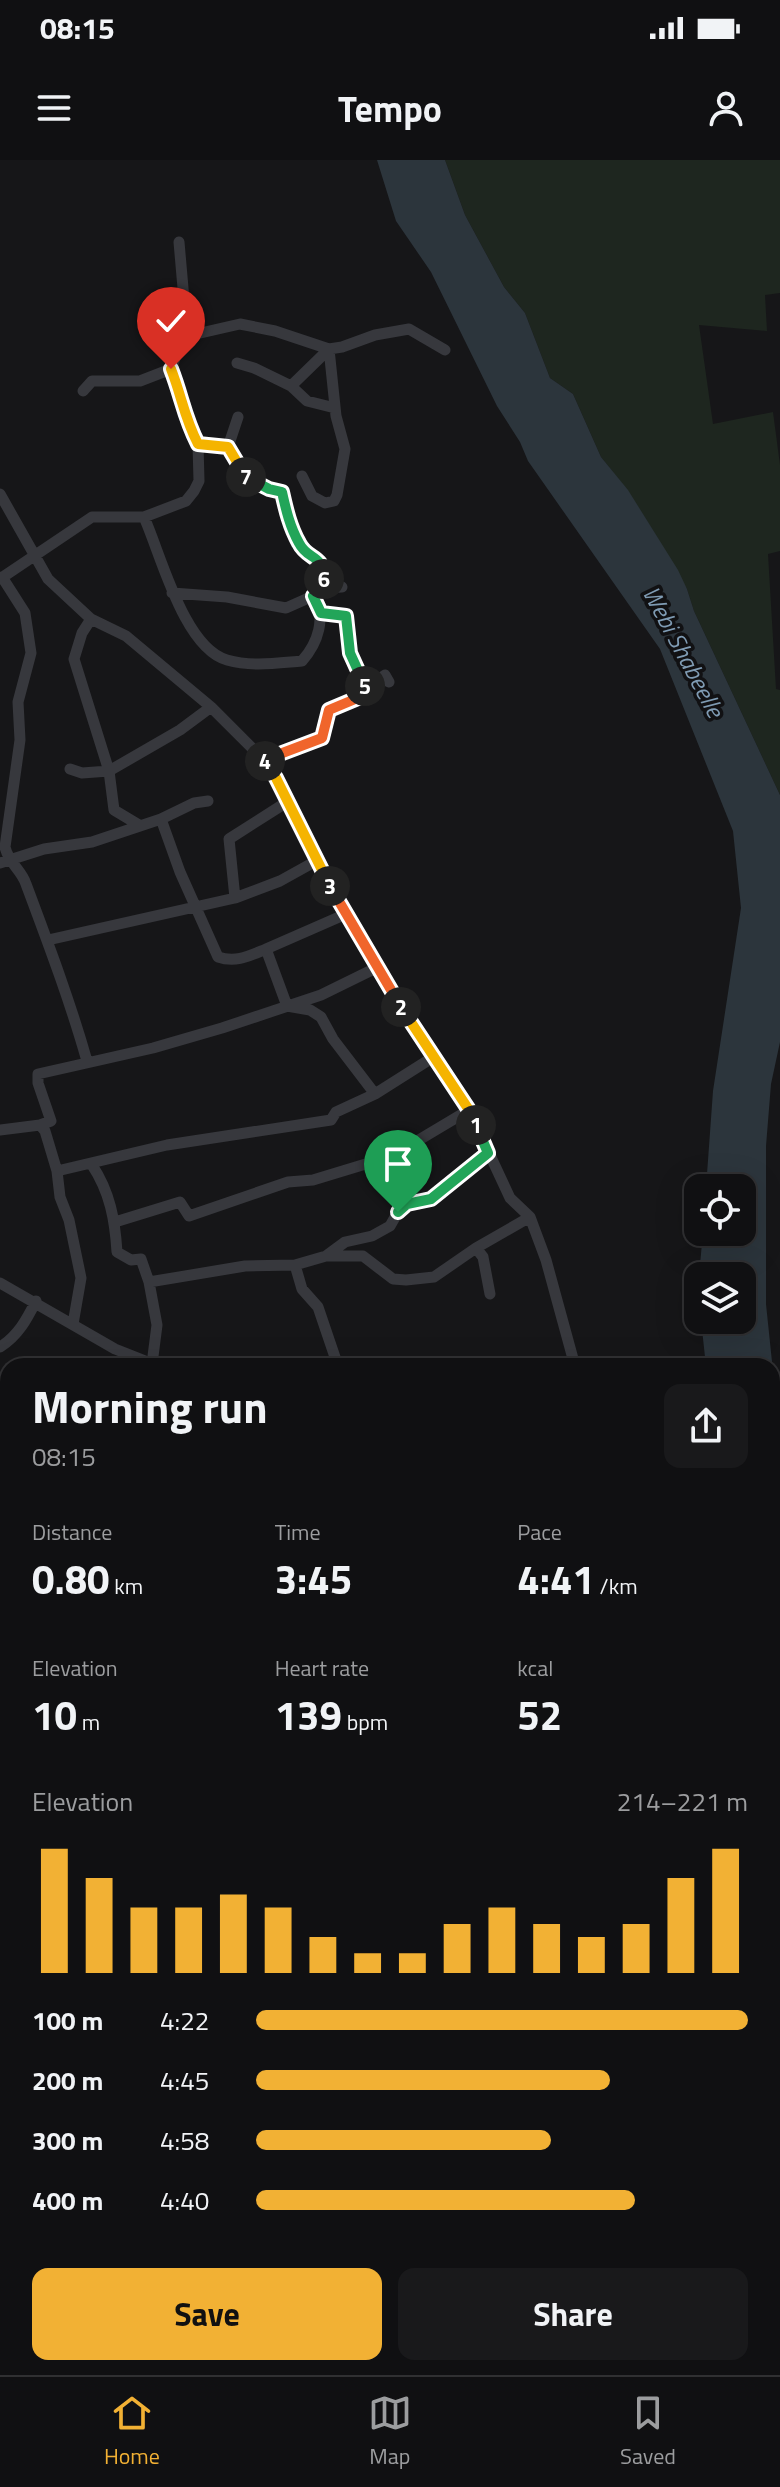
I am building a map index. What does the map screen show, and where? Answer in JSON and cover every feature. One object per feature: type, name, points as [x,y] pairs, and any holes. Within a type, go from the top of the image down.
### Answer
[{"type":"street","points":[[4,862],[20,740],[18,702],[31,653],[25,613],[1,578],[92,517],[144,517],[186,501],[199,481],[198,444],[185,419],[180,392],[171,369],[183,337],[184,300],[179,242]]},
{"type":"street","points":[[183,337],[240,324],[275,331],[329,349],[375,335],[409,329],[445,350]]},
{"type":"street","points":[[291,386],[329,349]]},
{"type":"street","points":[[302,476],[312,496],[325,503],[334,501],[345,449],[335,408],[329,349]]},
{"type":"street","points":[[237,363],[291,386],[307,401],[335,408]]},
{"type":"street","points":[[83,391],[92,381],[140,381],[171,369]]},
{"type":"street","points":[[228,447],[238,417]]},
{"type":"street","points":[[198,444],[228,447]]},
{"type":"street","points":[[228,447],[246,476],[255,483],[282,492],[287,516],[300,547],[319,560],[323,568],[324,588]]},
{"type":"street","points":[[0,494],[48,579],[91,619],[126,636],[211,707],[264,760],[276,778],[316,861],[376,968],[469,1110],[510,1198],[530,1217],[546,1260],[573,1358]]},
{"type":"street","points":[[144,517],[172,593],[199,639],[223,659],[260,664],[302,661],[314,647],[321,613],[313,596]]},
{"type":"street","points":[[172,593],[227,597],[286,608],[324,588],[342,587]]},
{"type":"street","points":[[321,613],[346,616],[350,653],[366,688]]},
{"type":"street","points":[[91,619],[82,633],[74,659],[109,771],[114,810],[139,825]]},
{"type":"street","points":[[264,760],[322,738],[329,710],[360,697],[366,688],[385,675],[389,682]]},
{"type":"street","points":[[70,769],[82,773],[109,771],[180,730],[211,707]]},
{"type":"street","points":[[4,862],[44,849],[92,842],[208,801]]},
{"type":"street","points":[[235,898],[229,839],[287,802]]},
{"type":"street","points":[[161,819],[218,957],[240,959],[346,914]]},
{"type":"street","points":[[48,940],[235,898],[280,881],[316,861]]},
{"type":"street","points":[[4,862],[25,879],[73,1012],[87,1061]]},
{"type":"street","points":[[266,949],[287,1006]]},
{"type":"street","points":[[0,1130],[51,1121],[38,1074],[153,1048],[287,1006],[321,995],[376,968]]},
{"type":"street","points":[[287,1006],[310,1010],[321,1017],[333,1039],[375,1094]]},
{"type":"street","points":[[57,1171],[167,1145],[331,1120],[336,1112],[375,1094],[435,1056]]},
{"type":"street","points":[[115,1222],[180,1202],[189,1216],[288,1182],[313,1180],[356,1169],[392,1156],[469,1110]]},
{"type":"street","points":[[40,1125],[45,1131],[57,1171],[60,1197],[69,1220],[81,1278],[73,1324]]},
{"type":"street","points":[[326,1256],[345,1242],[372,1236],[390,1226],[407,1204],[431,1199],[488,1153]]},
{"type":"street","points":[[92,1165],[105,1185],[115,1222],[117,1252],[131,1260],[141,1259],[149,1282],[157,1325],[156,1358]]},
{"type":"street","points":[[149,1282],[245,1266],[295,1265],[326,1256],[363,1256],[393,1279],[434,1277],[530,1217]]},
{"type":"street","points":[[476,1248],[483,1257],[490,1294]]},
{"type":"street","points":[[295,1265],[302,1289],[318,1307],[335,1358]]},
{"type":"street","points":[[0,1283],[115,1349],[138,1358]]},
{"type":"street","points":[[0,1347],[11,1340],[26,1321],[36,1301]]},
{"type":"shaded area","points":[[445,160],[780,160],[780,293],[765,295],[767,331],[699,325],[713,424],[773,412],[780,465],[780,551],[768,554],[776,689],[780,690],[780,795],[694,611],[687,589],[628,491],[601,457],[573,394],[550,378],[525,313],[504,287],[465,215]]},
{"type":"water","name":"Webi Shabeelle","points":[[377,160],[445,160],[465,215],[504,287],[525,313],[550,378],[573,394],[601,457],[628,490],[678,570],[780,795],[780,1042],[771,1084],[766,1146],[766,1304],[772,1358],[705,1358],[703,1334],[756,1334],[756,1262],[700,1262],[702,1246],[756,1246],[756,1174],[707,1174],[713,1091],[741,908],[733,831],[660,649],[528,461],[497,406],[431,272],[396,221]]},
{"type":"route","points":[[171,369],[180,392],[185,419],[198,444],[228,447],[246,476],[255,483],[282,492],[287,516],[300,547],[319,560],[323,568],[324,588],[313,596],[321,613],[346,616],[350,653],[366,688],[360,697],[329,710],[322,738],[264,760],[376,968],[469,1110],[488,1153],[431,1199],[407,1204],[398,1212]]}]
